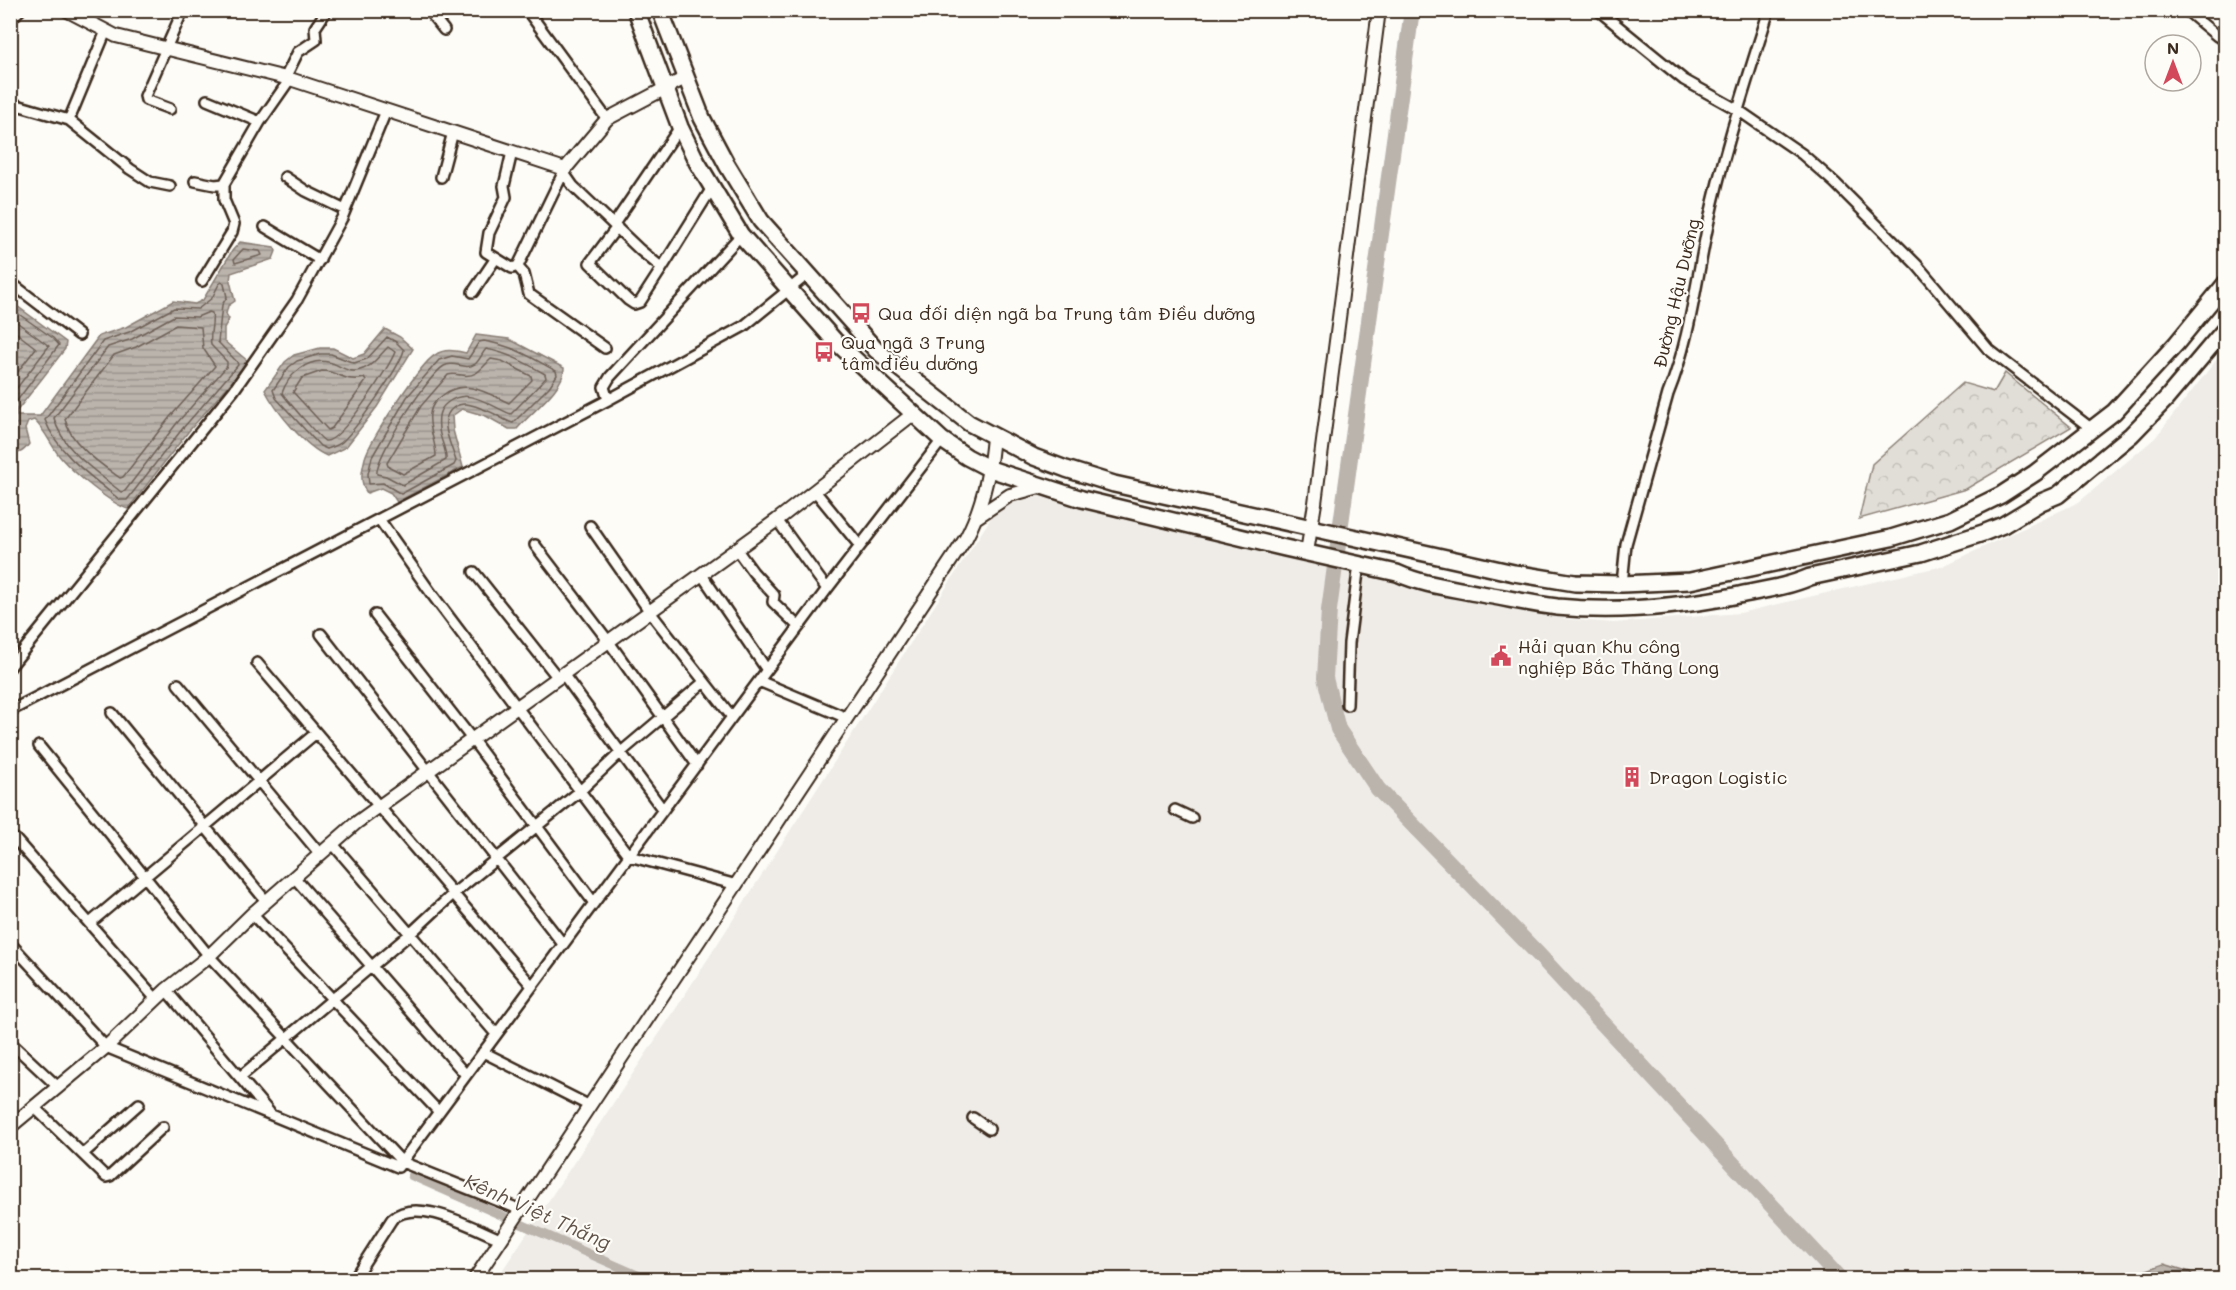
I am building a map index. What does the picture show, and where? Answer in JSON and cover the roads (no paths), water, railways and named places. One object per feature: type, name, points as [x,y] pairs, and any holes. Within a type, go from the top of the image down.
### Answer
[{"type":"main road","points":[[636,10],[680,127],[712,188],[741,235],[834,340],[942,440],[990,469],[1082,499],[1354,562],[1397,573],[1412,580],[1538,604],[1573,608],[1665,607],[1794,584],[1810,577],[1921,553],[2003,525],[2041,502],[2058,495],[2131,435],[2166,399],[2226,328]]},
{"type":"main road","points":[[660,10],[685,78],[712,137],[761,221],[876,350],[969,423],[993,437],[1066,469],[1114,484],[1514,573],[1575,583],[1622,584],[1690,581],[1891,538],[1950,520],[1991,500],[2035,473],[2114,412],[2176,344],[2226,283]]},
{"type":"main road","points":[[2041,502],[2054,488],[2112,441],[2146,409],[2226,316]]},
{"type":"main road","points":[[1991,500],[2003,525]]},
{"type":"main road","points":[[1973,508],[1983,533]]},
{"type":"street","points":[[10,20],[20,10]]},
{"type":"street","points":[[66,10],[116,36],[287,78],[565,170],[570,182],[662,268]]},
{"type":"street","points":[[170,109],[149,103],[145,96],[183,10]]},
{"type":"street","points":[[202,281],[232,232],[234,224],[224,200],[224,184],[287,78],[298,52],[316,40],[315,28],[327,10]]},
{"type":"street","points":[[428,10],[444,30]]},
{"type":"street","points":[[527,10],[608,119]]},
{"type":"street","points":[[1307,552],[1312,529],[1379,10]]},
{"type":"street","points":[[1598,10],[1684,80],[1738,110],[1802,154],[1835,183],[1917,265],[1988,350],[2092,429]]},
{"type":"street","name":"Đường Hậu Dưỡng","points":[[1622,584],[1626,544],[1668,394],[1678,370],[1708,224],[1738,110],[1769,10]]},
{"type":"street","points":[[2186,10],[2217,36],[2226,39]]},
{"type":"street","points":[[69,120],[106,31]]},
{"type":"street","points":[[512,152],[504,186],[506,197],[489,233],[486,253],[512,268],[518,266],[565,170],[608,119],[685,78]]},
{"type":"street","points":[[207,100],[260,122]]},
{"type":"street","points":[[10,103],[69,120],[130,169],[150,182],[170,186]]},
{"type":"street","points":[[10,667],[234,390],[297,300],[345,210],[386,111]]},
{"type":"street","points":[[680,127],[590,263],[628,300],[634,304],[640,302],[712,188]]},
{"type":"street","points":[[441,177],[453,132]]},
{"type":"street","points":[[285,177],[306,191],[345,210]]},
{"type":"street","points":[[195,181],[215,185],[224,184]]},
{"type":"street","points":[[265,227],[320,260]]},
{"type":"street","points":[[608,400],[604,387],[608,380],[741,235]]},
{"type":"street","points":[[472,292],[496,258]]},
{"type":"street","points":[[518,266],[524,274],[529,294],[605,348]]},
{"type":"street","points":[[10,711],[608,400],[744,326],[808,274]]},
{"type":"street","points":[[10,282],[79,335]]},
{"type":"street","points":[[10,1127],[106,1047],[156,999],[209,956],[252,914],[332,843],[378,807],[737,550],[913,414]]},
{"type":"street","points":[[474,1280],[966,538],[978,517],[990,469],[993,437]]},
{"type":"street","points":[[10,944],[106,1047],[398,1167],[827,589],[942,440]]},
{"type":"street","points":[[978,517],[1010,495],[1043,486]]},
{"type":"street","points":[[815,491],[860,546]]},
{"type":"street","points":[[380,519],[430,593],[629,856],[737,885]]},
{"type":"street","points":[[777,520],[827,589]]},
{"type":"street","points":[[590,526],[650,612],[732,717]]},
{"type":"street","points":[[535,545],[609,642],[697,765]]},
{"type":"street","points":[[737,550],[774,595],[773,602],[799,627]]},
{"type":"street","points":[[1347,705],[1354,562]]},
{"type":"street","points":[[474,572],[560,676],[663,810]]},
{"type":"street","points":[[702,575],[767,670]]},
{"type":"street","points":[[375,615],[472,739],[594,903]]},
{"type":"street","points":[[321,634],[563,944]]},
{"type":"street","points":[[257,663],[532,986]]},
{"type":"street","points":[[759,681],[847,718]]},
{"type":"street","points":[[240,1077],[372,967],[453,894],[538,827],[661,716],[704,682]]},
{"type":"street","points":[[178,684],[320,854]]},
{"type":"street","points":[[112,713],[266,902]]},
{"type":"street","points":[[90,924],[315,733]]},
{"type":"street","points":[[39,746],[209,956],[402,1162],[521,1210]]},
{"type":"street","points":[[1175,810],[1192,818]]},
{"type":"street","points":[[15,839],[156,999]]},
{"type":"street","points":[[332,843],[496,1034]]},
{"type":"street","points":[[294,877],[466,1075]]},
{"type":"street","points":[[252,914],[439,1112]]},
{"type":"street","points":[[166,990],[271,1114]]},
{"type":"street","points":[[10,1042],[57,1086]]},
{"type":"street","points":[[483,1052],[590,1106]]},
{"type":"street","points":[[84,1154],[139,1104]]},
{"type":"street","points":[[34,1107],[105,1176],[108,1176],[163,1127]]},
{"type":"street","points":[[973,1118],[989,1129]]},
{"type":"street","points":[[353,1280],[392,1219],[402,1212],[422,1210],[501,1238]]},
{"type":"water","points":[[240,242],[274,247],[276,251],[273,259],[231,273],[230,281],[235,301],[228,306],[226,314],[229,319],[224,328],[224,341],[249,362],[188,432],[128,509],[103,495],[75,472],[61,458],[34,420],[28,422],[25,429],[29,444],[21,452],[11,452],[10,301],[66,342],[65,349],[16,412],[18,416],[40,416],[99,336],[126,327],[173,301],[195,304],[203,300],[232,251]]},
{"type":"water","points":[[385,329],[400,337],[413,349],[377,407],[346,447],[327,456],[310,445],[292,428],[265,390],[285,362],[294,355],[320,348],[333,348],[353,358],[364,354]]},
{"type":"water","points":[[476,335],[509,339],[564,368],[559,384],[517,429],[509,429],[486,416],[462,409],[452,416],[453,430],[463,467],[397,502],[391,493],[381,488],[367,493],[362,480],[365,458],[396,403],[418,372],[435,355],[447,351],[466,353]]},
{"type":"water","points":[[2164,1264],[2190,1272],[2195,1279],[2121,1279]]},
{"type":"waterway","points":[[1412,10],[1329,610],[1325,678],[1338,729],[1378,789],[1539,955],[1841,1280]]},
{"type":"waterway","name":"Kênh Việt Thắng","points":[[412,1176],[649,1280]]},
{"type":"place","name":"Qua đối diện ngã ba Trung tâm Điều dưỡng","points":[[861,313]]},
{"type":"place","name":"Qua ngã 3 Trung tâm điều dưỡng","points":[[824,352]]},
{"type":"place","name":"Hải quan Khu công nghiệp Bắc Thăng Long","points":[[1501,656]]},
{"type":"place","name":"Dragon Logistic","points":[[1632,777]]}]
